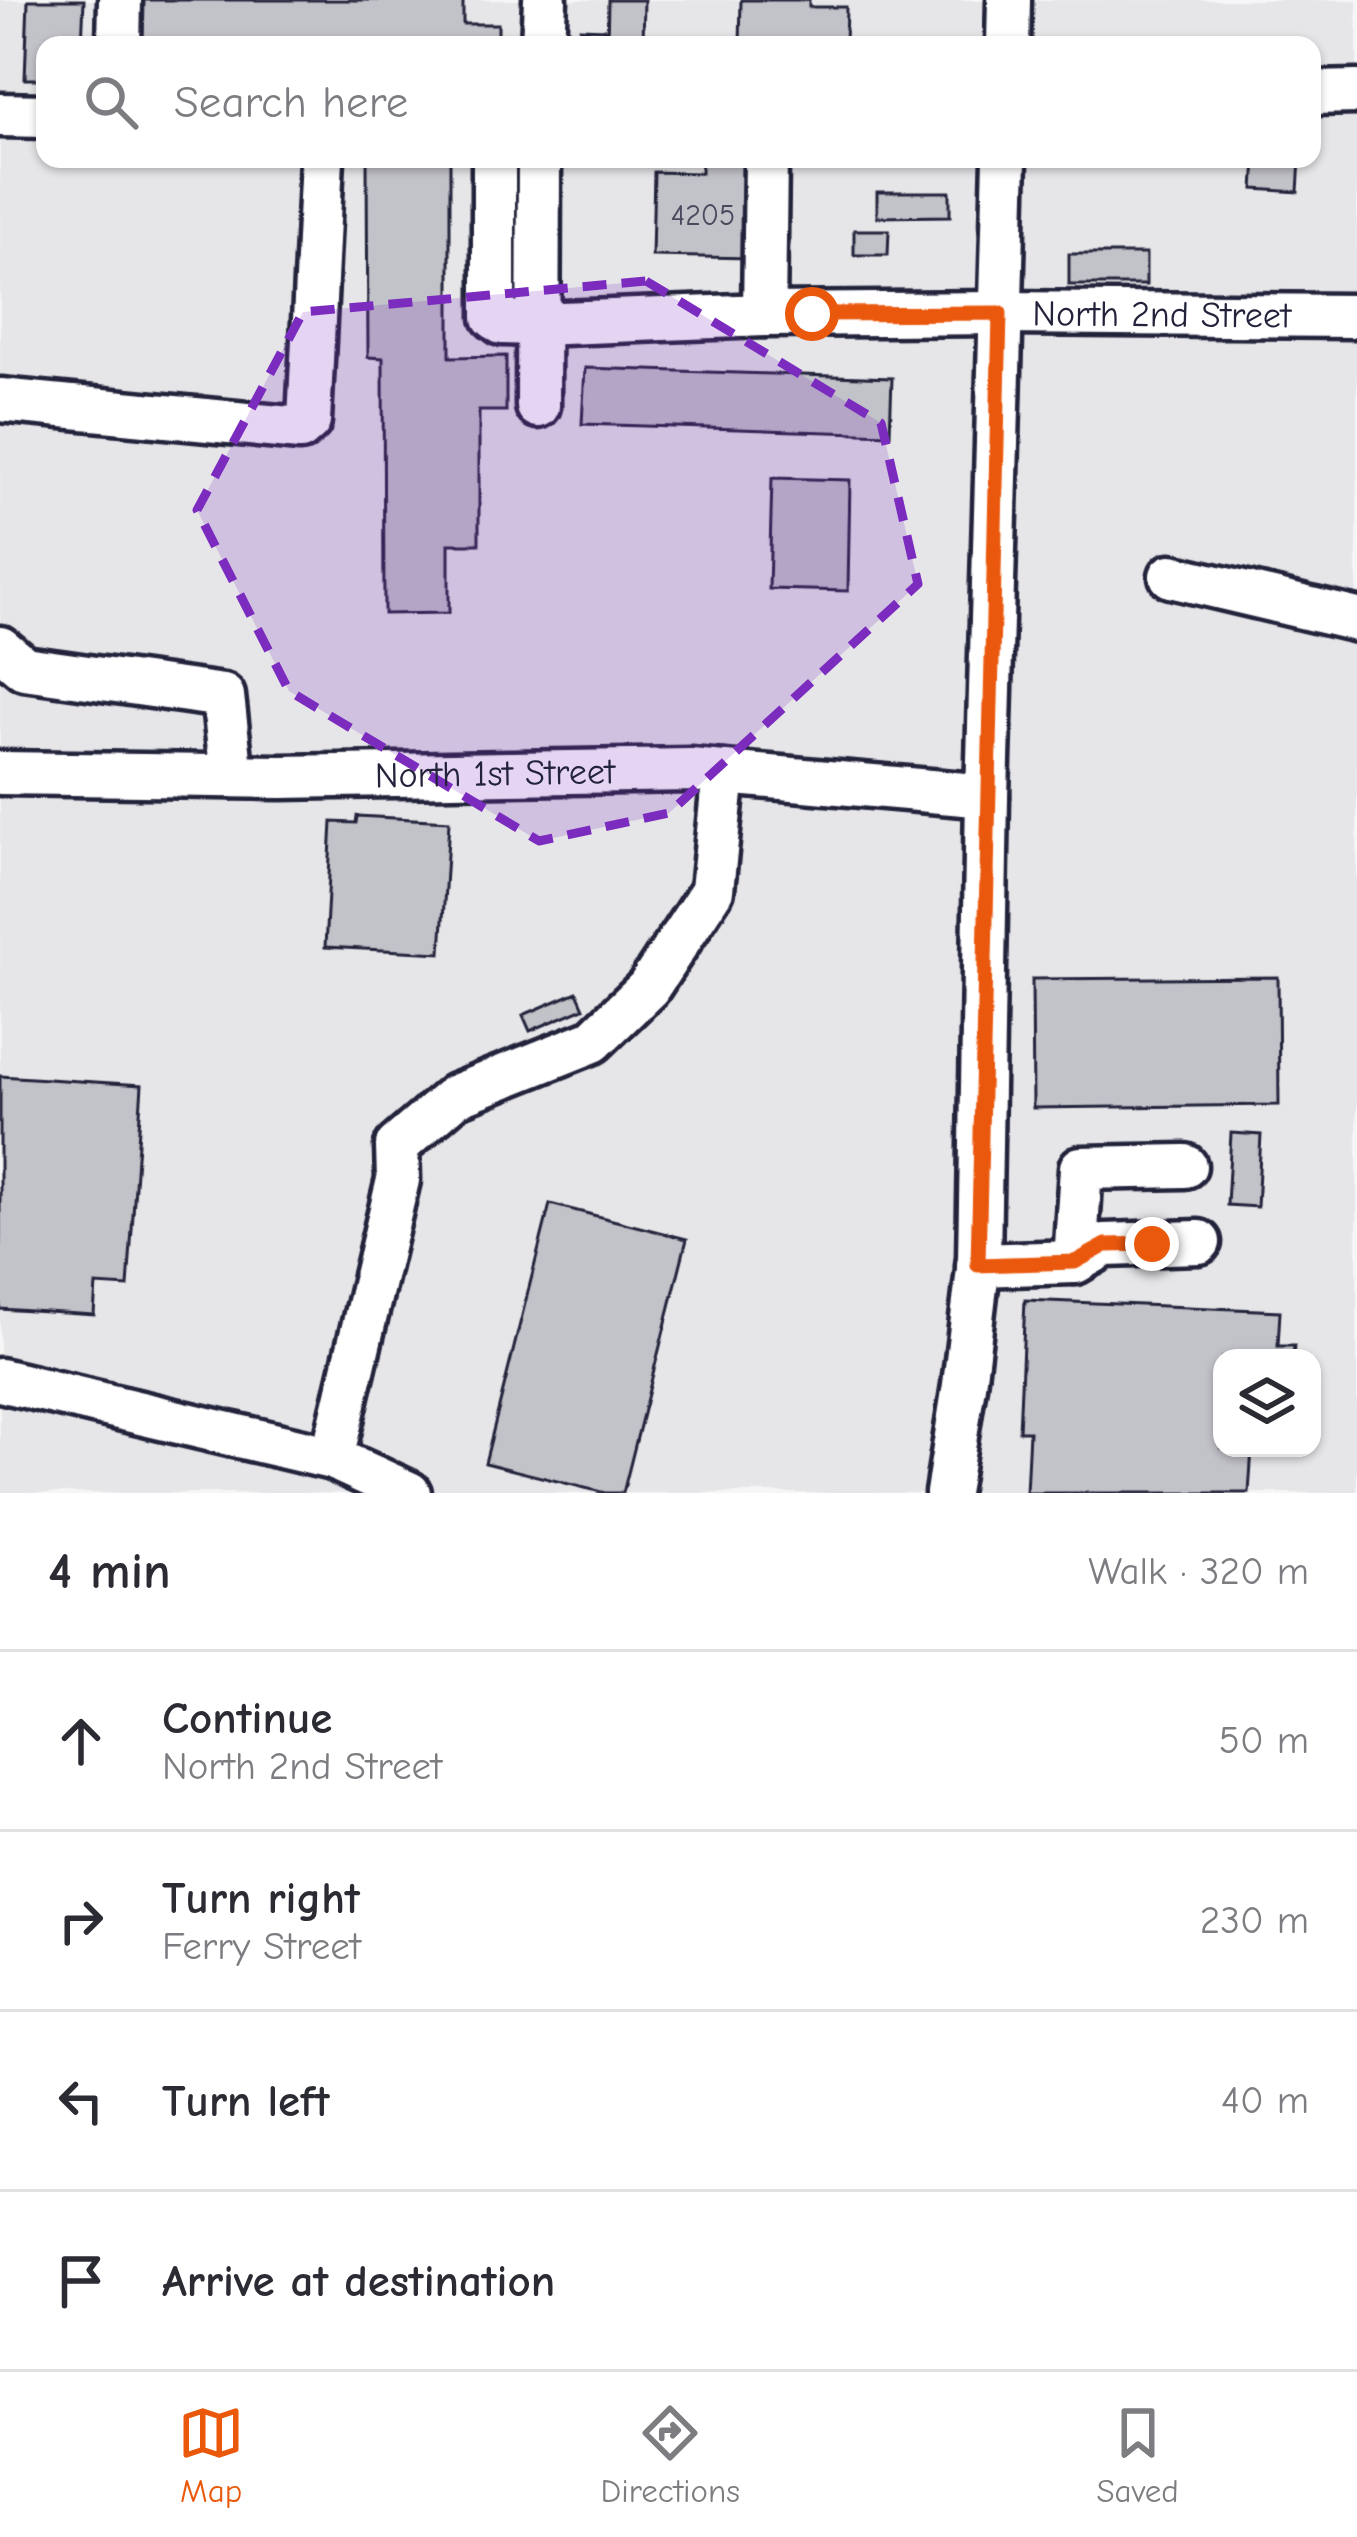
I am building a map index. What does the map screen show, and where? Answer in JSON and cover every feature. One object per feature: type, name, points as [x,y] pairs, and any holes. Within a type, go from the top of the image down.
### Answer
[{"type":"street","points":[[119,36],[120,0]]},
{"type":"street","points":[[543,36],[545,0]]},
{"type":"street","points":[[1008,36],[1009,0]]},
{"type":"street","points":[[1321,92],[1357,92]]},
{"type":"street","points":[[0,115],[36,116]]},
{"type":"street","points":[[0,400],[300,429],[309,421],[322,168]]},
{"type":"street","points":[[494,168],[494,317],[502,322],[537,324]]},
{"type":"street","points":[[538,406],[539,168]]},
{"type":"street","points":[[764,315],[766,168]]},
{"type":"street","points":[[946,1493],[978,1265],[1005,168]]},
{"type":"street","name":"North 2nd Street","points":[[537,324],[764,315],[1357,316]]},
{"type":"street","points":[[1171,576],[1357,620]]},
{"type":"street","points":[[0,648],[24,668],[223,696],[232,776]]},
{"type":"street","name":"North 1st Street","points":[[0,772],[232,776],[690,770],[987,796]]},
{"type":"street","points":[[332,1459],[398,1180],[397,1146],[455,1096],[593,1041],[648,988],[712,890],[724,773]]},
{"type":"street","points":[[1075,1262],[1081,1168],[1185,1166]]},
{"type":"street","points":[[978,1265],[1075,1262],[1106,1245],[1199,1242]]},
{"type":"street","points":[[0,1380],[332,1459],[409,1493]]},
{"type":"highlighted area","points":[[646,281],[881,423],[918,584],[669,813],[539,841],[289,691],[197,510],[303,312]]},
{"type":"shaded area","points":[[0,0],[1357,0],[1357,1493],[0,1493]]},
{"type":"building","points":[[28,0],[84,0],[82,36],[36,36],[36,79],[25,79]]},
{"type":"building","points":[[134,0],[463,0],[463,24],[498,24],[498,36],[134,36]]},
{"type":"building","points":[[608,0],[644,0],[643,36],[607,36]]},
{"type":"building","points":[[741,0],[809,0],[809,7],[846,7],[845,36],[740,36]]},
{"type":"building","points":[[580,28],[605,29],[605,36],[580,36]]},
{"type":"building","points":[[367,168],[450,168],[450,357],[506,356],[506,411],[479,411],[479,544],[449,544],[449,613],[384,614],[383,358],[368,357]]},
{"type":"building","points":[[701,168],[754,168],[751,258],[652,256],[654,172],[701,173]]},
{"type":"building","points":[[1255,168],[1299,168],[1298,192],[1254,189]]},
{"type":"building","points":[[877,192],[950,192],[950,216],[877,217]]},
{"type":"building","points":[[854,230],[889,230],[888,255],[854,255]]},
{"type":"building","points":[[1069,254],[1146,254],[1146,285],[1069,285]]},
{"type":"building","points":[[585,368],[892,378],[890,434],[582,424]]},
{"type":"building","points":[[772,478],[850,480],[848,591],[769,589]]},
{"type":"building","points":[[357,816],[449,821],[441,953],[325,947],[332,822],[356,823]]},
{"type":"building","points":[[1278,977],[1279,1105],[1033,1108],[1032,979]]},
{"type":"building","points":[[577,992],[584,1008],[530,1031],[523,1015]]},
{"type":"building","points":[[0,1076],[142,1085],[128,1287],[96,1285],[94,1315],[0,1309]]},
{"type":"building","points":[[1231,1133],[1261,1135],[1257,1207],[1227,1205]]},
{"type":"building","points":[[550,1204],[687,1239],[623,1493],[605,1493],[485,1463]]},
{"type":"building","points":[[1025,1300],[1280,1311],[1278,1346],[1294,1346],[1213,1349],[1213,1457],[1251,1457],[1249,1493],[1026,1493],[1029,1431],[1019,1431]]},
{"type":"route","points":[[812,314],[1000,313],[978,1265],[1075,1262],[1106,1245],[1152,1244]]}]
